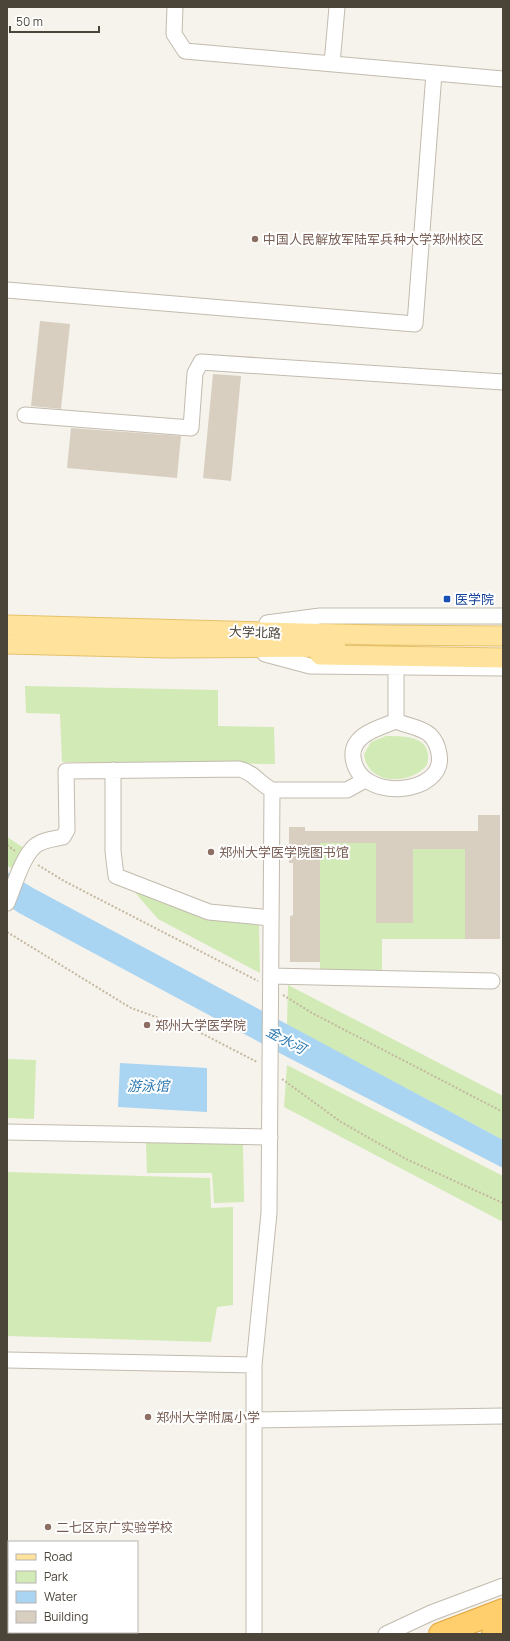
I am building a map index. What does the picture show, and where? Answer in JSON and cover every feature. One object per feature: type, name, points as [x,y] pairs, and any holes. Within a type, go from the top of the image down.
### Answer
[{"type":"highway","points":[[440,1634],[503,1610]]},
{"type":"highway","points":[[493,1634],[503,1630]]},
{"type":"main road","points":[[168,628],[267,623],[503,626]]},
{"type":"main road","name":"大学北路","points":[[7,625],[168,628],[503,648]]},
{"type":"main road","name":"大学北路","points":[[7,644],[167,648],[503,636]]},
{"type":"main road","points":[[167,648],[265,654],[503,658]]},
{"type":"street","points":[[175,7],[174,34],[185,51],[503,79]]},
{"type":"street","points":[[332,64],[337,7]]},
{"type":"street","points":[[7,290],[415,324],[434,73]]},
{"type":"street","points":[[25,415],[191,428],[195,372],[201,362],[503,382]]},
{"type":"street","points":[[267,623],[320,616],[503,616]]},
{"type":"street","points":[[265,654],[310,666],[503,668]]},
{"type":"street","points":[[396,667],[396,721]]},
{"type":"street","points":[[396,721],[419,729],[430,735],[438,748],[440,758],[437,769],[432,776],[415,786],[389,788],[375,785],[365,780],[358,772],[354,763],[353,752],[357,743],[364,734],[396,721]]},
{"type":"street","points":[[7,903],[26,858],[36,845],[44,841],[63,837],[67,830],[66,771],[239,769],[249,772],[263,785],[272,790],[347,790],[365,780]]},
{"type":"street","points":[[113,770],[113,851],[116,876],[209,912],[271,918]]},
{"type":"street","points":[[254,1634],[254,1365],[269,1213],[272,790]]},
{"type":"street","points":[[271,982],[492,981]]},
{"type":"street","points":[[7,1132],[270,1137]]},
{"type":"street","points":[[7,1360],[254,1365]]},
{"type":"street","points":[[254,1420],[503,1416]]},
{"type":"street","points":[[386,1634],[431,1613],[503,1586]]},
{"type":"path","points":[[7,845],[64,881],[271,982],[312,1013],[503,1112]]},
{"type":"path","points":[[7,932],[131,1008],[201,1033],[270,1070],[347,1126],[406,1159],[503,1203]]},
{"type":"green space","points":[[25,686],[218,690],[218,726],[274,727],[275,764],[62,762],[60,714],[26,713]]},
{"type":"green space","points":[[386,736],[402,736],[422,743],[426,748],[428,755],[427,765],[420,772],[400,779],[381,777],[373,772],[367,764],[364,754],[371,742]]},
{"type":"green space","points":[[7,837],[24,848],[14,870],[7,865]]},
{"type":"green space","points":[[320,843],[376,843],[376,923],[413,923],[413,849],[465,849],[465,939],[382,939],[382,970],[320,970]]},
{"type":"green space","points":[[131,888],[214,920],[259,925],[260,973],[158,919]]},
{"type":"green space","points":[[288,985],[503,1096],[503,1140],[287,1025]]},
{"type":"green space","points":[[7,1059],[36,1060],[34,1119],[7,1118]]},
{"type":"green space","points":[[287,1065],[503,1176],[503,1222],[284,1107]]},
{"type":"green space","points":[[146,1143],[243,1144],[244,1202],[214,1203],[212,1173],[147,1173]]},
{"type":"green space","points":[[7,1172],[210,1178],[211,1208],[233,1207],[233,1305],[217,1307],[211,1342],[7,1336]]},
{"type":"water","name":"金水河","points":[[7,872],[33,888],[503,1140],[503,1168],[289,1058],[19,913],[7,905]]},
{"type":"water","name":"游泳馆","points":[[120,1063],[207,1068],[207,1112],[118,1107]]},
{"type":"building","points":[[40,321],[70,324],[61,409],[31,406]]},
{"type":"building","points":[[213,374],[241,376],[231,481],[203,478]]},
{"type":"building","points":[[71,428],[181,436],[177,478],[67,468]]},
{"type":"building","points":[[478,815],[500,815],[500,939],[465,939],[465,849],[413,849],[413,923],[376,923],[376,843],[320,843],[320,962],[290,962],[290,916],[293,915],[293,863],[289,863],[289,827],[305,827],[305,831],[478,831]]},
{"type":"place","name":"中国人民解放军陆军兵种大学郑州校区","points":[[255,239]]},
{"type":"place","name":"医学院","points":[[447,599]]},
{"type":"place","name":"郑州大学医学院图书馆","points":[[211,852]]},
{"type":"place","name":"郑州大学医学院","points":[[147,1025]]},
{"type":"place","name":"郑州大学附属小学","points":[[148,1417]]},
{"type":"place","name":"二七区京广实验学校","points":[[48,1527]]}]
